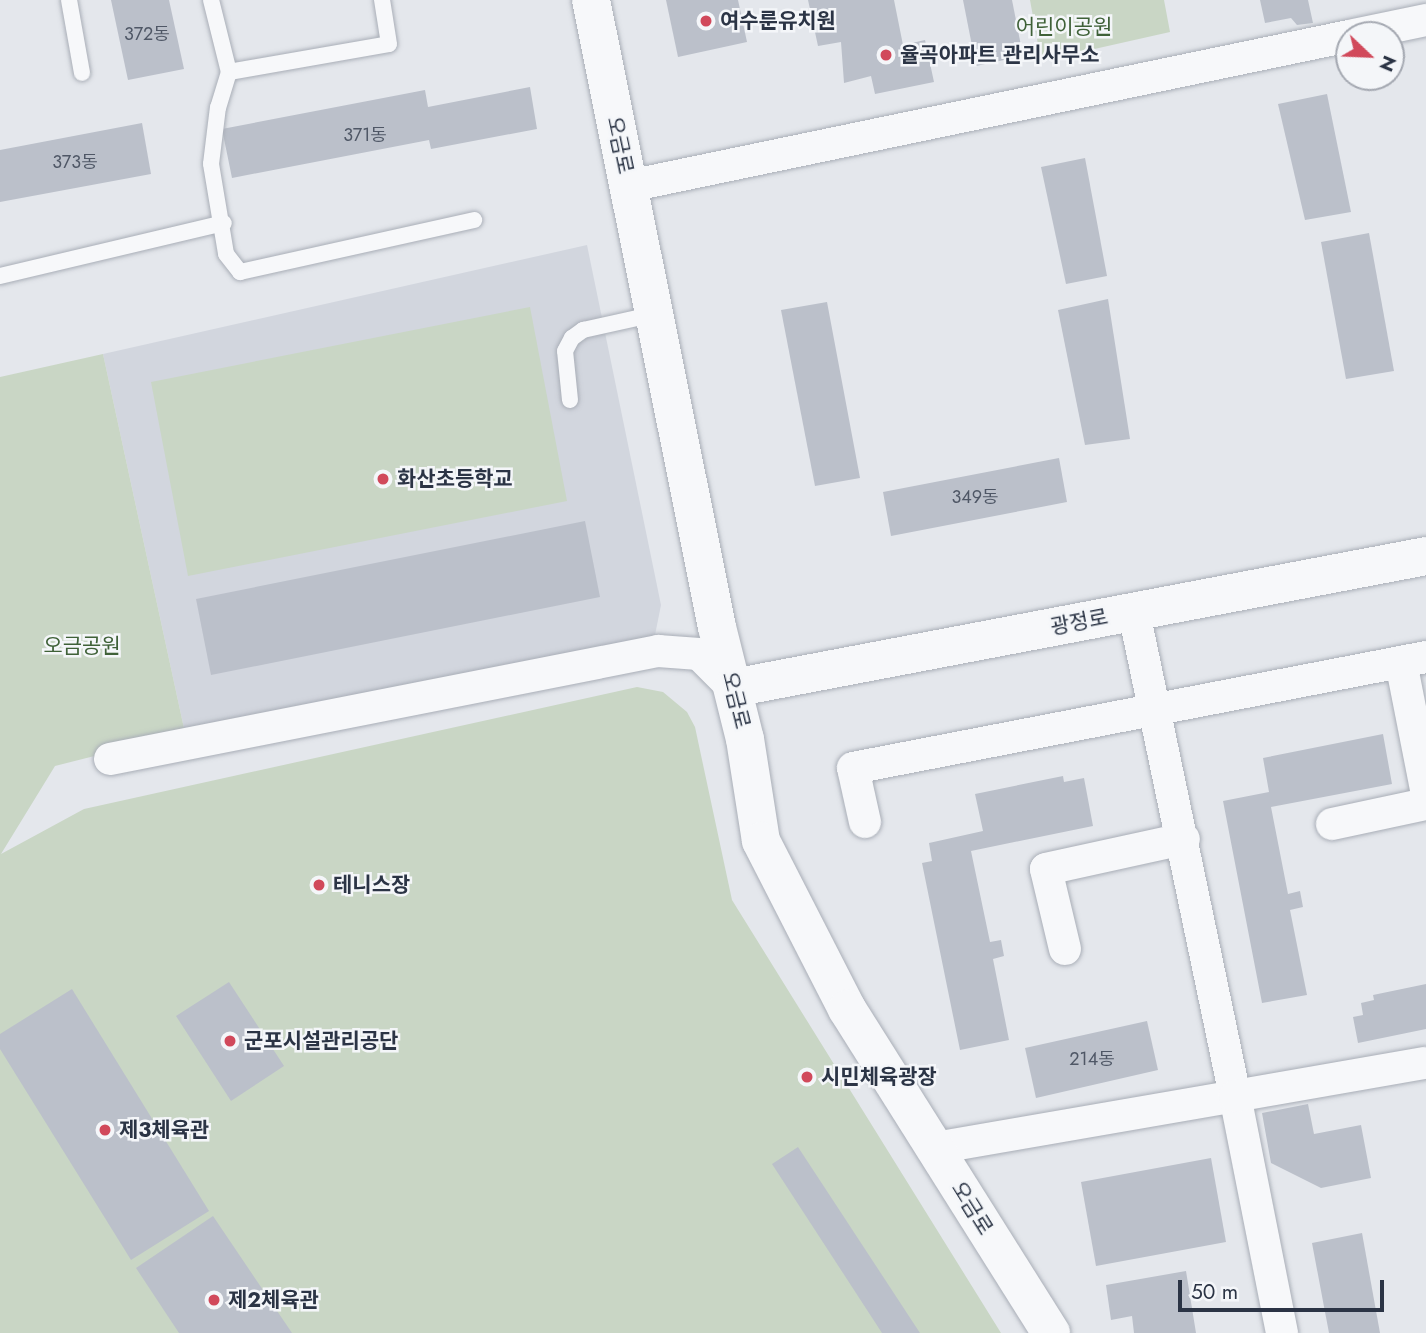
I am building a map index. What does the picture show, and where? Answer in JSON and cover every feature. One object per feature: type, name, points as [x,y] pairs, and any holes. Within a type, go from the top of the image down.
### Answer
[{"type":"street","name":"오금로","points":[[591,0],[733,688],[761,841],[847,1009],[1051,1333]]},
{"type":"street","points":[[1405,25],[1426,20]]},
{"type":"street","points":[[629,186],[1335,40]]},
{"type":"street","name":"광정로","points":[[733,688],[1426,556]]},
{"type":"street","points":[[1134,611],[1184,839],[1282,1333]]},
{"type":"street","points":[[110,759],[658,651],[699,654],[733,688]]},
{"type":"street","points":[[865,822],[853,768],[1414,660],[1426,789]]},
{"type":"street","points":[[1332,824],[1426,804]]},
{"type":"street","points":[[1065,949],[1046,869],[1184,839]]},
{"type":"street","points":[[935,1148],[1424,1063]]},
{"type":"lane","points":[[69,0],[82,73]]},
{"type":"lane","points":[[211,0],[229,72],[218,107],[211,164],[224,223],[226,254],[240,272],[474,220]]},
{"type":"lane","points":[[229,72],[389,44],[382,0]]},
{"type":"lane","points":[[0,276],[224,223]]},
{"type":"lane","points":[[570,400],[565,351],[572,338],[583,330],[655,314]]},
{"type":"shaded area","name":"화산초등학교","points":[[587,245],[661,605],[655,635],[643,647],[185,733],[103,354]]},
{"type":"green space","name":"어린이공원","points":[[1030,0],[1164,0],[1170,32],[1041,61]]},
{"type":"green space","points":[[530,307],[567,501],[188,576],[151,382]]},
{"type":"green space","name":"오금공원","points":[[103,354],[185,733],[55,766],[1,854],[84,809],[637,687],[663,692],[687,712],[695,727],[732,900],[1001,1333],[0,1333],[0,377]]},
{"type":"building","points":[[111,0],[169,0],[184,69],[128,80]]},
{"type":"building","name":"여수룬유치원","points":[[666,0],[738,0],[747,42],[678,57]]},
{"type":"building","name":"율곡아파트 관리사무소","points":[[808,0],[894,0],[903,45],[925,40],[934,82],[875,94],[871,76],[844,83],[841,42],[818,46]]},
{"type":"building","points":[[963,0],[1012,0],[1023,56],[976,66]]},
{"type":"building","points":[[1260,0],[1308,0],[1313,23],[1297,25],[1291,18],[1265,23]]},
{"type":"building","points":[[530,87],[537,129],[431,149],[429,140],[232,178],[222,129],[425,90],[428,107]]},
{"type":"building","points":[[1327,94],[1351,212],[1305,220],[1278,104]]},
{"type":"building","points":[[142,123],[151,174],[0,202],[0,150]]},
{"type":"building","points":[[1085,158],[1107,276],[1066,284],[1041,167]]},
{"type":"building","points":[[1369,233],[1394,371],[1346,379],[1321,242]]},
{"type":"building","points":[[1108,299],[1130,439],[1085,445],[1058,310]]},
{"type":"building","points":[[827,302],[860,478],[815,486],[781,310]]},
{"type":"building","points":[[1059,458],[1067,502],[891,536],[883,492]]},
{"type":"building","points":[[585,521],[600,597],[211,675],[196,599]]},
{"type":"building","points":[[1383,734],[1392,784],[1271,807],[1288,894],[1300,891],[1303,907],[1290,910],[1307,995],[1262,1003],[1223,801],[1269,792],[1263,758]]},
{"type":"building","points":[[1063,776],[1064,782],[1084,778],[1093,826],[971,851],[990,942],[1001,940],[1004,956],[993,959],[1009,1040],[960,1050],[922,863],[932,861],[929,843],[983,831],[975,794]]},
{"type":"building","name":"군포시설관리공단","points":[[229,982],[284,1066],[231,1101],[176,1016]]},
{"type":"building","points":[[1426,984],[1426,1029],[1358,1043],[1353,1017],[1363,1015],[1361,1003],[1374,1000],[1373,995]]},
{"type":"building","name":"제3체육관","points":[[72,989],[209,1211],[131,1260],[0,1049],[0,1034]]},
{"type":"building","points":[[1147,1021],[1158,1070],[1036,1098],[1025,1048]]},
{"type":"building","points":[[1308,1104],[1314,1134],[1361,1125],[1371,1178],[1321,1188],[1271,1163],[1262,1113]]},
{"type":"building","points":[[798,1147],[920,1333],[882,1333],[772,1164]]},
{"type":"building","points":[[1211,1158],[1226,1242],[1096,1266],[1081,1182]]},
{"type":"building","name":"제2체육관","points":[[213,1216],[292,1333],[179,1333],[136,1268]]},
{"type":"building","points":[[1362,1233],[1380,1333],[1329,1333],[1312,1243]]},
{"type":"building","points":[[1186,1271],[1196,1333],[1134,1333],[1132,1316],[1111,1320],[1106,1285]]},
{"type":"place","name":"여수룬유치원","points":[[706,21]]},
{"type":"place","name":"율곡아파트 관리사무소","points":[[886,55]]},
{"type":"place","name":"화산초등학교","points":[[383,479]]},
{"type":"place","name":"테니스장","points":[[319,885]]},
{"type":"place","name":"군포시설관리공단","points":[[230,1041]]},
{"type":"place","name":"시민체육광장","points":[[807,1077]]},
{"type":"place","name":"제3체육관","points":[[105,1130]]},
{"type":"place","name":"제2체육관","points":[[214,1300]]}]
